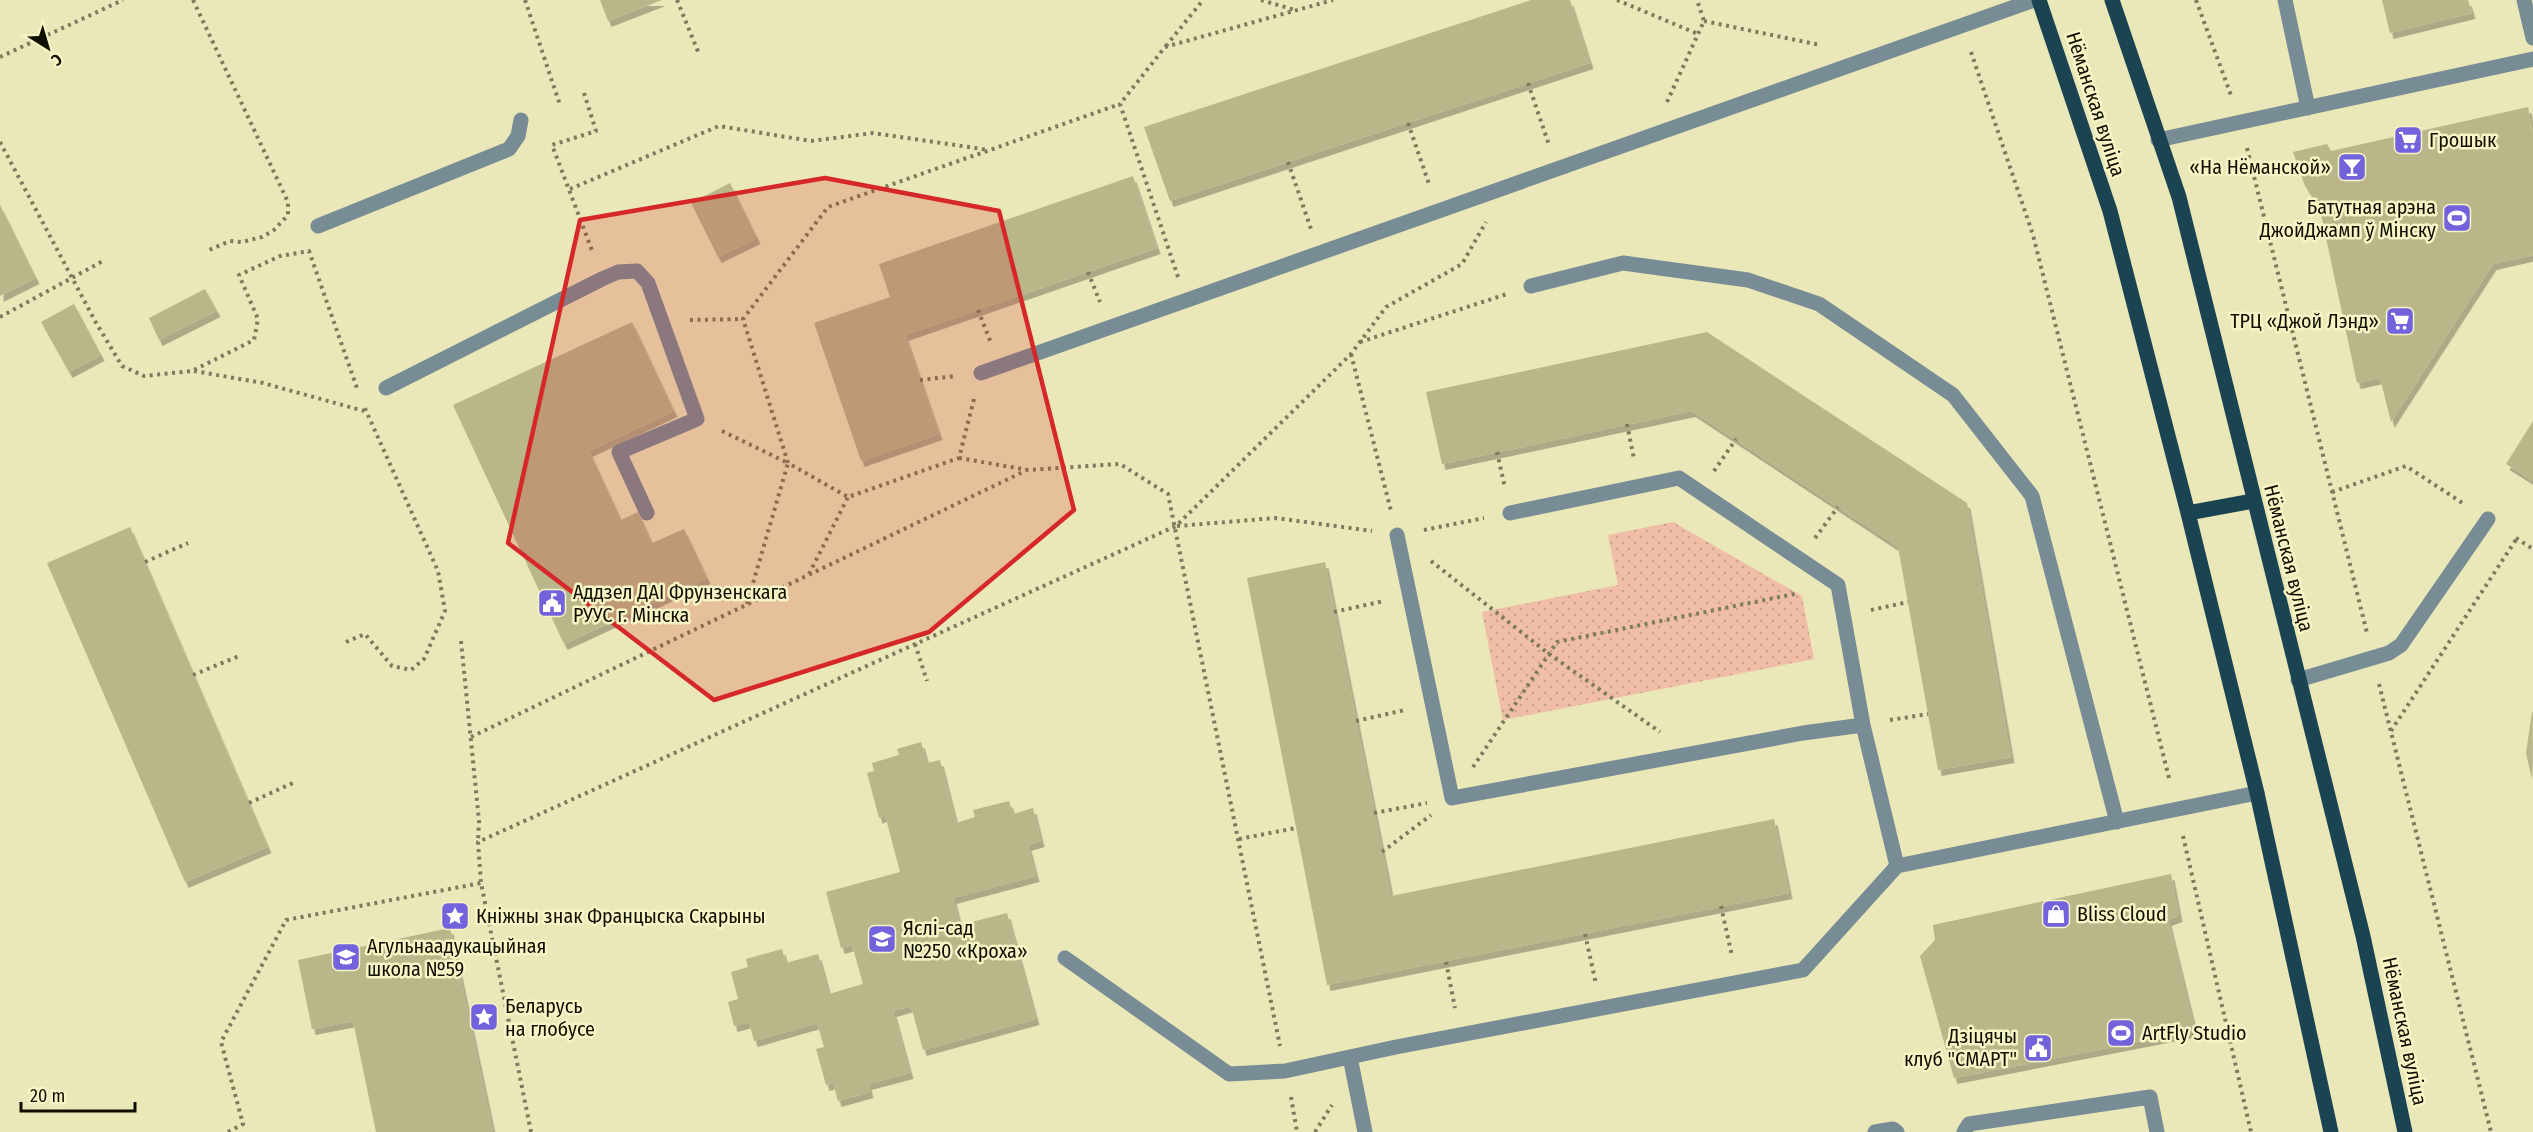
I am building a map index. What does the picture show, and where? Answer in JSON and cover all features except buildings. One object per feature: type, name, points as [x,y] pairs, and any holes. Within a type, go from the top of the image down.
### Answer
[{"type":"main road","name":"Нёманская вуліца","points":[[2039,0],[2110,211],[2188,513],[2257,793],[2331,1132]]},
{"type":"main road","name":"Нёманская вуліца","points":[[2112,0],[2179,197],[2363,936],[2405,1132]]},
{"type":"main road","points":[[2188,513],[2253,501]]},
{"type":"lane","points":[[981,373],[2034,0]]},
{"type":"lane","points":[[2285,0],[2308,108]]},
{"type":"lane","points":[[2524,0],[2533,38]]},
{"type":"lane","points":[[2158,140],[2533,60]]},
{"type":"lane","points":[[318,226],[509,149],[518,136],[521,120]]},
{"type":"lane","points":[[1531,286],[1623,262],[1748,280],[1819,304],[1953,395],[2032,496],[2117,822]]},
{"type":"lane","points":[[386,388],[602,279],[618,272],[638,271],[648,283],[697,418],[619,452],[647,513]]},
{"type":"lane","points":[[1510,513],[1678,478],[1801,558],[1838,585],[1863,725],[1897,866]]},
{"type":"lane","points":[[2298,680],[2389,653],[2401,645],[2488,519]]},
{"type":"lane","points":[[1397,535],[1452,798],[1690,753],[1863,725]]},
{"type":"lane","points":[[1065,958],[1229,1074],[1285,1071],[1460,1035],[1803,970],[1897,866],[2257,793]]},
{"type":"lane","points":[[1350,1057],[1365,1132]]},
{"type":"lane","points":[[1964,1132],[1969,1124],[2150,1097],[2157,1132]]},
{"type":"lane","points":[[1875,1132],[1893,1130],[1897,1132]]},
{"type":"path","points":[[0,57],[123,0]]},
{"type":"path","points":[[193,0],[288,202],[288,215],[274,230],[261,237],[242,242],[231,241],[209,250]]},
{"type":"path","points":[[525,0],[560,105]]},
{"type":"path","points":[[677,0],[699,54]]},
{"type":"path","points":[[743,319],[828,207],[1120,105],[1203,0]]},
{"type":"path","points":[[1261,0],[1296,11]]},
{"type":"path","points":[[1165,46],[1333,0]]},
{"type":"path","points":[[1617,0],[1698,34]]},
{"type":"path","points":[[1652,135],[1704,21],[1697,0]]},
{"type":"path","points":[[2196,0],[2241,122],[2491,1132]]},
{"type":"path","points":[[1704,21],[1830,47]]},
{"type":"path","points":[[1962,26],[2033,235],[2177,808],[2251,1132]]},
{"type":"path","points":[[1528,83],[1557,168]]},
{"type":"path","points":[[584,93],[596,131],[552,145],[602,279]]},
{"type":"path","points":[[1120,105],[1185,300]]},
{"type":"path","points":[[1408,123],[1439,211]]},
{"type":"path","points":[[570,189],[719,126],[811,141],[873,134],[990,150]]},
{"type":"path","points":[[0,142],[72,279],[122,366],[144,376],[192,371],[263,383],[365,411]]},
{"type":"path","points":[[1288,162],[1319,253]]},
{"type":"path","points":[[1176,526],[1351,354],[1386,307],[1462,264],[1486,224]]},
{"type":"path","points":[[192,371],[254,340],[258,319],[238,275],[280,256],[309,251],[365,411],[438,571],[445,611],[424,659],[411,670],[392,666],[365,634],[346,642]]},
{"type":"path","points":[[0,317],[103,261]]},
{"type":"path","points":[[1360,342],[1531,286]]},
{"type":"path","points":[[978,310],[1000,366]]},
{"type":"path","points":[[660,321],[743,319]]},
{"type":"path","points":[[743,319],[788,464],[746,605]]},
{"type":"path","points":[[1351,354],[1397,535],[1549,654],[1690,753]]},
{"type":"path","points":[[920,380],[981,373],[959,458]]},
{"type":"path","points":[[697,418],[848,497]]},
{"type":"path","points":[[1627,424],[1639,486]]},
{"type":"path","points":[[1698,493],[1736,439]]},
{"type":"path","points":[[478,842],[1176,526],[1276,518],[1397,535],[1510,513],[1497,452]]},
{"type":"path","points":[[808,575],[848,497],[959,458],[1028,470],[1120,464],[1168,494],[1298,1132]]},
{"type":"path","points":[[2332,492],[2406,466],[2533,549]]},
{"type":"path","points":[[471,737],[1028,470]]},
{"type":"path","points":[[1801,558],[1838,507]]},
{"type":"path","points":[[2391,732],[2517,538]]},
{"type":"path","points":[[145,562],[188,543]]},
{"type":"path","points":[[1382,852],[1452,798],[1557,642],[1838,585]]},
{"type":"path","points":[[1334,612],[1410,595]]},
{"type":"path","points":[[1844,615],[1908,602]]},
{"type":"path","points":[[461,641],[479,821],[481,883],[531,1132]]},
{"type":"path","points":[[915,644],[927,681]]},
{"type":"path","points":[[193,675],[239,656]]},
{"type":"path","points":[[1356,721],[1433,704]]},
{"type":"path","points":[[1863,725],[1928,714]]},
{"type":"path","points":[[249,803],[295,782]]},
{"type":"path","points":[[1374,813],[1452,798]]},
{"type":"path","points":[[1239,839],[1296,828]]},
{"type":"path","points":[[228,1132],[243,1124],[221,1042],[286,920],[481,883]]},
{"type":"path","points":[[1721,906],[1738,984]]},
{"type":"path","points":[[1585,934],[1601,1009]]},
{"type":"path","points":[[1446,962],[1460,1035]]},
{"type":"highlighted area","points":[[825,178],[999,211],[1074,510],[929,632],[714,700],[508,543],[580,220]]},
{"type":"shaded area","points":[[1673,522],[1802,596],[1814,659],[1503,720],[1482,612],[1618,585],[1608,535]]},
{"type":"place","name":"Грошык","points":[[2408,140]]},
{"type":"place","name":"«На Нёманской»","points":[[2352,167]]},
{"type":"place","name":"Батутная арэна ДжойДжамп ў Мінску","points":[[2457,218]]},
{"type":"place","name":"ТРЦ «Джой Лэнд»","points":[[2400,321]]},
{"type":"place","name":"Аддзел ДАІ Фрунзенскага РУУС г. Мінска","points":[[552,603]]},
{"type":"place","name":"Bliss Cloud","points":[[2056,914]]},
{"type":"place","name":"Кніжны знак Францыска Скарыны","points":[[455,916]]},
{"type":"place","name":"Яслі-сад №250 «Кроха»","points":[[882,939]]},
{"type":"place","name":"Агульнаадукацыйная школа №59","points":[[346,957]]},
{"type":"place","name":"Беларусь на глобусе","points":[[484,1017]]},
{"type":"place","name":"ArtFly Studio","points":[[2121,1033]]},
{"type":"place","name":"Дзіцячы клуб \"СМАРТ\"","points":[[2038,1048]]}]
